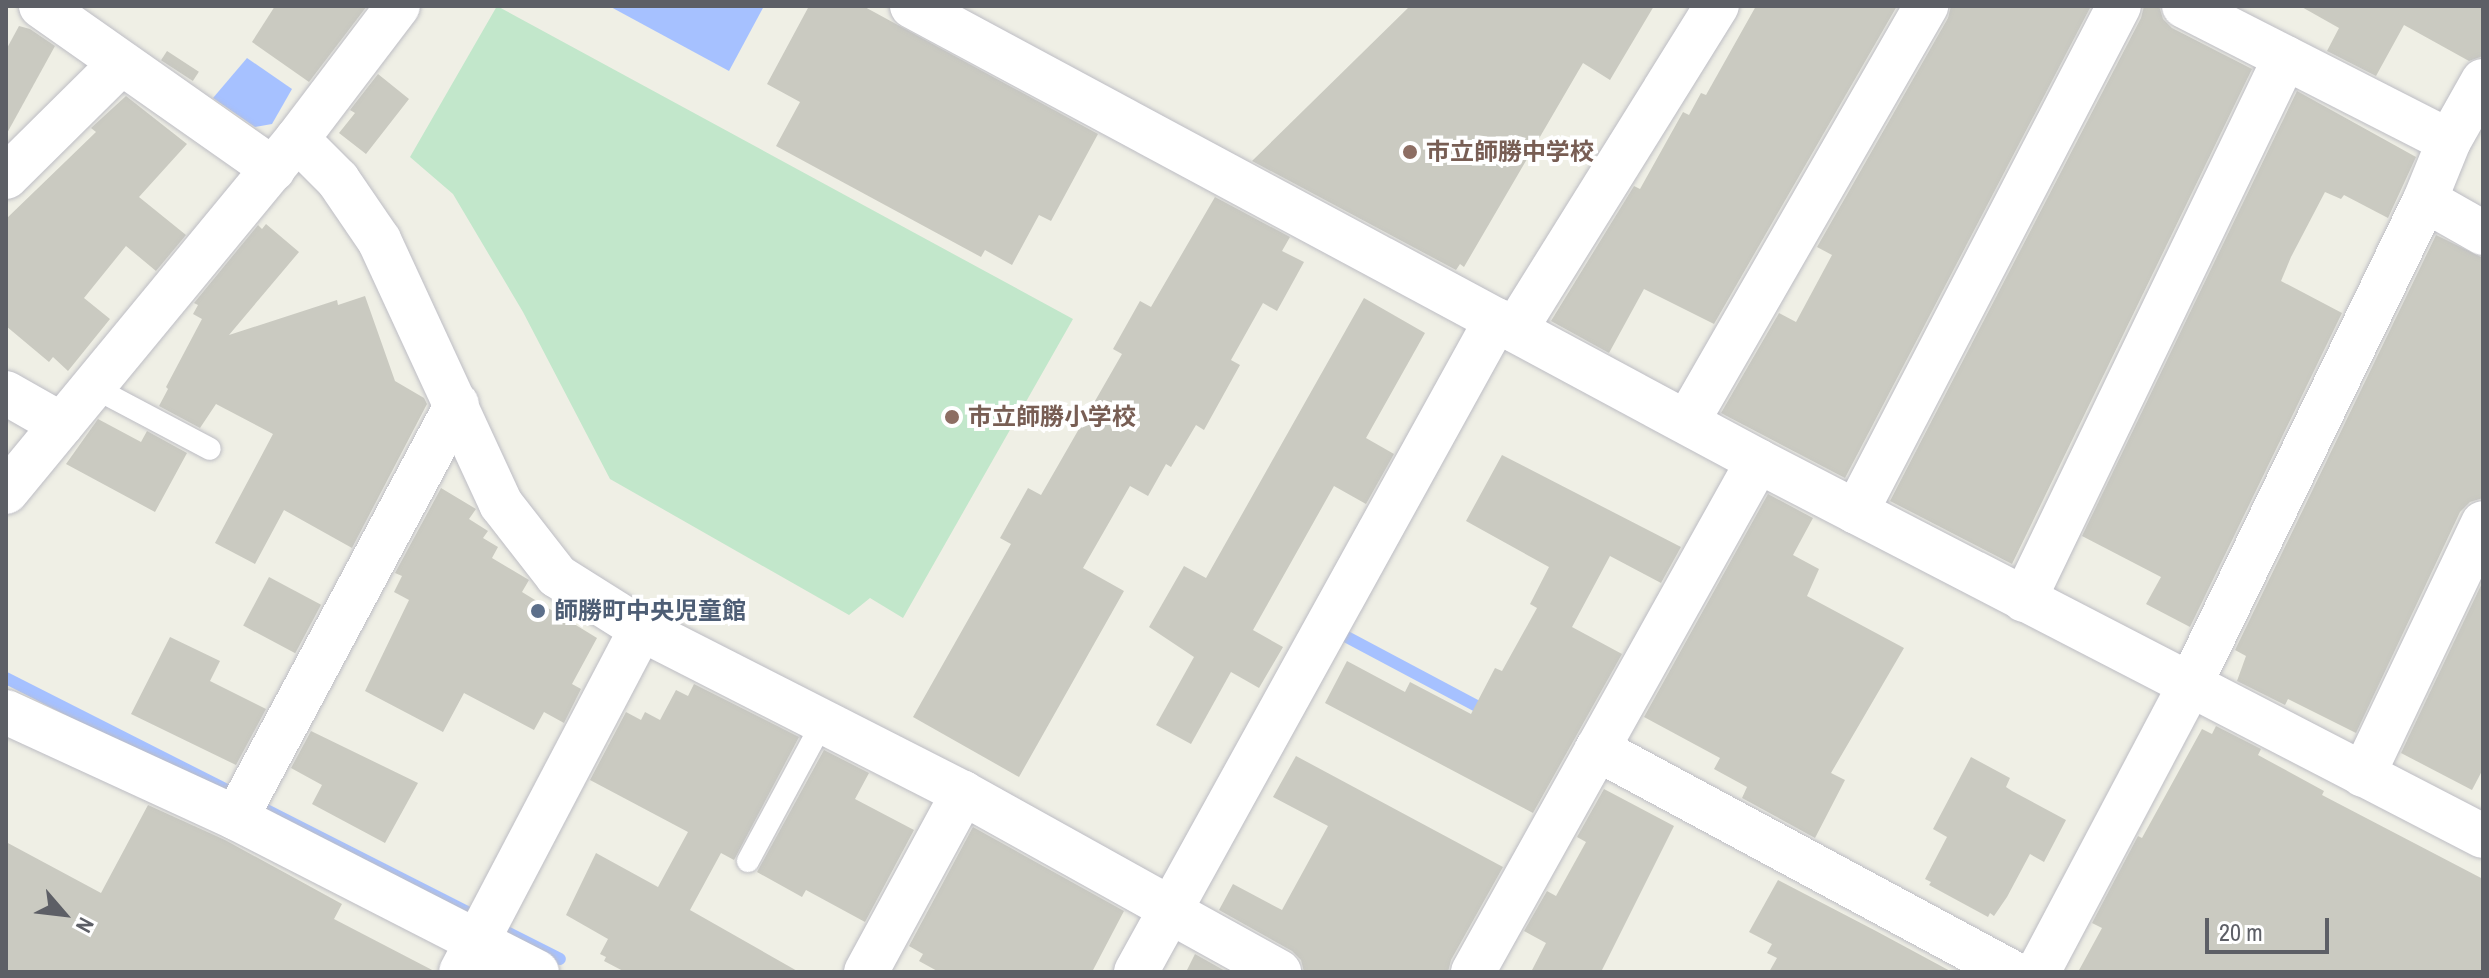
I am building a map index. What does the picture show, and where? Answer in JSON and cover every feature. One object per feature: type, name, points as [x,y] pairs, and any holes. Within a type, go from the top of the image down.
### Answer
[{"type":"street","points":[[41,6],[120,64],[338,180],[379,240],[501,504],[557,576],[641,629],[963,793],[1279,972]]},
{"type":"street","points":[[6,492],[285,154],[398,6]]},
{"type":"street","points":[[912,6],[1758,461],[2189,687],[2483,836]]},
{"type":"street","points":[[1136,972],[1505,325],[1717,6]]},
{"type":"street","points":[[1687,422],[1926,6]]},
{"type":"street","points":[[1856,512],[2119,6]]},
{"type":"street","points":[[2184,6],[2449,141]]},
{"type":"street","points":[[2024,600],[2285,58]]},
{"type":"street","points":[[6,177],[120,64]]},
{"type":"street","points":[[2038,972],[2189,687],[2425,200],[2449,141],[2483,81]]},
{"type":"street","points":[[2425,200],[2483,233]]},
{"type":"street","points":[[6,393],[62,425]]},
{"type":"street","points":[[244,804],[457,404]]},
{"type":"street","points":[[1473,972],[1758,461]]},
{"type":"street","points":[[2363,775],[2483,523]]},
{"type":"street","points":[[480,937],[641,629]]},
{"type":"street","points":[[6,712],[244,804],[537,972]]},
{"type":"street","points":[[1597,749],[2012,972]]},
{"type":"street","points":[[866,972],[963,793]]},
{"type":"lane","points":[[93,387],[210,449]]},
{"type":"lane","points":[[748,861],[823,722]]},
{"type":"green space","points":[[497,6],[1073,319],[903,618],[870,598],[849,615],[610,479],[523,312],[453,194],[410,157]]},
{"type":"water","points":[[609,6],[764,6],[729,71]]},
{"type":"water","points":[[247,58],[292,89],[272,124],[255,127],[213,98]]},
{"type":"building","points":[[275,6],[367,6],[309,82],[252,42]]},
{"type":"building","points":[[809,6],[863,6],[1098,134],[1051,221],[1039,215],[1012,265],[985,250],[981,257],[776,146],[800,102],[767,84]]},
{"type":"building","points":[[1410,6],[1654,6],[1610,80],[1583,63],[1464,267],[1460,264],[1456,270],[1252,161]]},
{"type":"building","points":[[1756,6],[1897,6],[1714,324],[1644,289],[1609,353],[1551,321],[1634,186],[1640,189],[1683,112],[1689,115],[1701,93],[1706,95]]},
{"type":"building","points":[[1951,6],[2091,6],[1845,478],[1721,413],[1779,313],[1796,322],[1832,255],[1817,247],[1948,18]]},
{"type":"building","points":[[2144,6],[2159,6],[2163,19],[2172,28],[2252,69],[2012,564],[1890,501],[2141,18]]},
{"type":"building","points":[[2300,6],[2483,6],[2483,56],[2469,61],[2404,25],[2376,76],[2327,51],[2339,28]]},
{"type":"building","points":[[19,26],[30,29],[55,46],[6,135],[6,50]]},
{"type":"building","points":[[167,51],[199,72],[193,81],[161,60]]},
{"type":"building","points":[[378,74],[409,99],[366,154],[339,133],[355,113],[350,110]]},
{"type":"building","points":[[2297,91],[2416,157],[2388,218],[2344,195],[2341,199],[2325,192],[2291,257],[2281,281],[2342,313],[2190,627],[2146,604],[2161,577],[2082,536]]},
{"type":"building","points":[[126,96],[187,144],[139,197],[186,235],[156,271],[126,246],[84,298],[110,319],[68,371],[53,357],[49,362],[6,326],[6,219],[96,132],[91,128]]},
{"type":"building","points":[[1215,197],[1290,237],[1282,251],[1304,262],[1277,311],[1263,303],[1231,360],[1240,365],[1204,430],[1196,425],[1171,467],[1166,464],[1148,496],[1130,486],[1083,568],[1124,591],[1019,777],[913,717],[1011,544],[1000,538],[1028,488],[1041,495],[1122,354],[1113,349],[1140,301],[1151,307]]},
{"type":"building","points":[[266,224],[299,252],[229,335],[337,300],[338,305],[365,296],[395,381],[424,398],[427,404],[352,548],[284,510],[255,564],[215,543],[273,434],[216,404],[200,428],[159,406],[202,319],[193,314],[198,305],[194,303],[258,225],[262,229]]},
{"type":"building","points":[[2436,235],[2483,258],[2483,498],[2470,502],[2460,512],[2356,733],[2288,699],[2285,705],[2237,681],[2246,656],[2235,650]]},
{"type":"building","points":[[1364,298],[1425,333],[1366,438],[1394,454],[1366,504],[1334,486],[1253,630],[1283,647],[1259,688],[1231,672],[1191,744],[1156,725],[1194,657],[1149,627],[1184,566],[1206,578]]},
{"type":"building","points":[[98,419],[141,442],[147,431],[187,453],[155,512],[66,464]]},
{"type":"building","points":[[1502,455],[1681,547],[1661,583],[1610,556],[1572,627],[1622,654],[1533,813],[1325,703],[1347,661],[1405,692],[1410,682],[1471,714],[1495,668],[1502,671],[1537,608],[1530,604],[1549,567],[1466,521]]},
{"type":"building","points":[[441,488],[476,509],[469,519],[488,531],[483,538],[498,547],[492,558],[529,580],[522,592],[597,638],[572,684],[581,689],[564,723],[544,712],[534,730],[464,693],[443,732],[365,691],[409,600],[394,592],[402,576],[395,573]]},
{"type":"building","points":[[1768,494],[1813,518],[1793,555],[1819,569],[1807,596],[1904,648],[1831,773],[1845,780],[1815,838],[1742,798],[1747,787],[1714,769],[1720,758],[1644,717]]},
{"type":"building","points":[[269,577],[321,605],[295,653],[243,626]]},
{"type":"building","points":[[2483,581],[2483,769],[2472,790],[2401,753]]},
{"type":"building","points":[[170,637],[220,661],[210,681],[266,709],[236,765],[131,714]]},
{"type":"building","points":[[694,684],[799,737],[734,860],[721,853],[690,910],[799,972],[625,972],[604,961],[606,957],[600,954],[608,939],[566,915],[596,853],[658,887],[688,832],[590,780],[626,712],[641,720],[645,712],[660,720],[676,690],[688,696]]},
{"type":"building","points":[[2216,726],[2261,749],[2258,755],[2324,791],[2322,795],[2483,879],[2483,972],[2078,972],[2102,928],[2092,923],[2138,836],[2142,838],[2202,729],[2212,734]]},
{"type":"building","points":[[311,731],[418,783],[385,843],[312,804],[322,785],[291,768]]},
{"type":"building","points":[[824,750],[869,773],[855,799],[914,830],[865,922],[806,890],[802,897],[757,872]]},
{"type":"building","points":[[1296,756],[1503,867],[1451,960],[1448,972],[1304,972],[1301,960],[1292,951],[1219,910],[1233,884],[1282,910],[1328,826],[1273,797]]},
{"type":"building","points":[[1971,757],[2010,778],[2006,787],[2012,791],[2066,820],[2044,862],[2030,854],[2007,897],[1994,916],[1990,913],[1988,917],[1929,885],[1931,882],[1925,879],[1947,837],[1933,829]]},
{"type":"building","points":[[1604,789],[1674,826],[1601,972],[1531,972],[1546,943],[1524,931],[1547,891],[1556,896],[1586,842],[1577,837]]},
{"type":"building","points":[[148,805],[225,840],[342,904],[334,919],[436,972],[6,972],[6,842],[101,893]]},
{"type":"building","points":[[973,827],[1124,911],[1092,972],[939,972],[919,961],[923,954],[909,946]]},
{"type":"building","points":[[1778,880],[1952,972],[1769,972],[1777,958],[1767,953],[1772,944],[1749,932]]},
{"type":"building","points":[[1195,954],[1227,972],[1186,972]]},
{"type":"waterway","points":[[1345,636],[1490,713]]},
{"type":"waterway","points":[[6,678],[560,959]]},
{"type":"place","name":"市立師勝中学校","points":[[1410,152]]},
{"type":"place","name":"市立師勝小学校","points":[[952,417]]},
{"type":"place","name":"師勝町中央児童館","points":[[538,611]]}]
